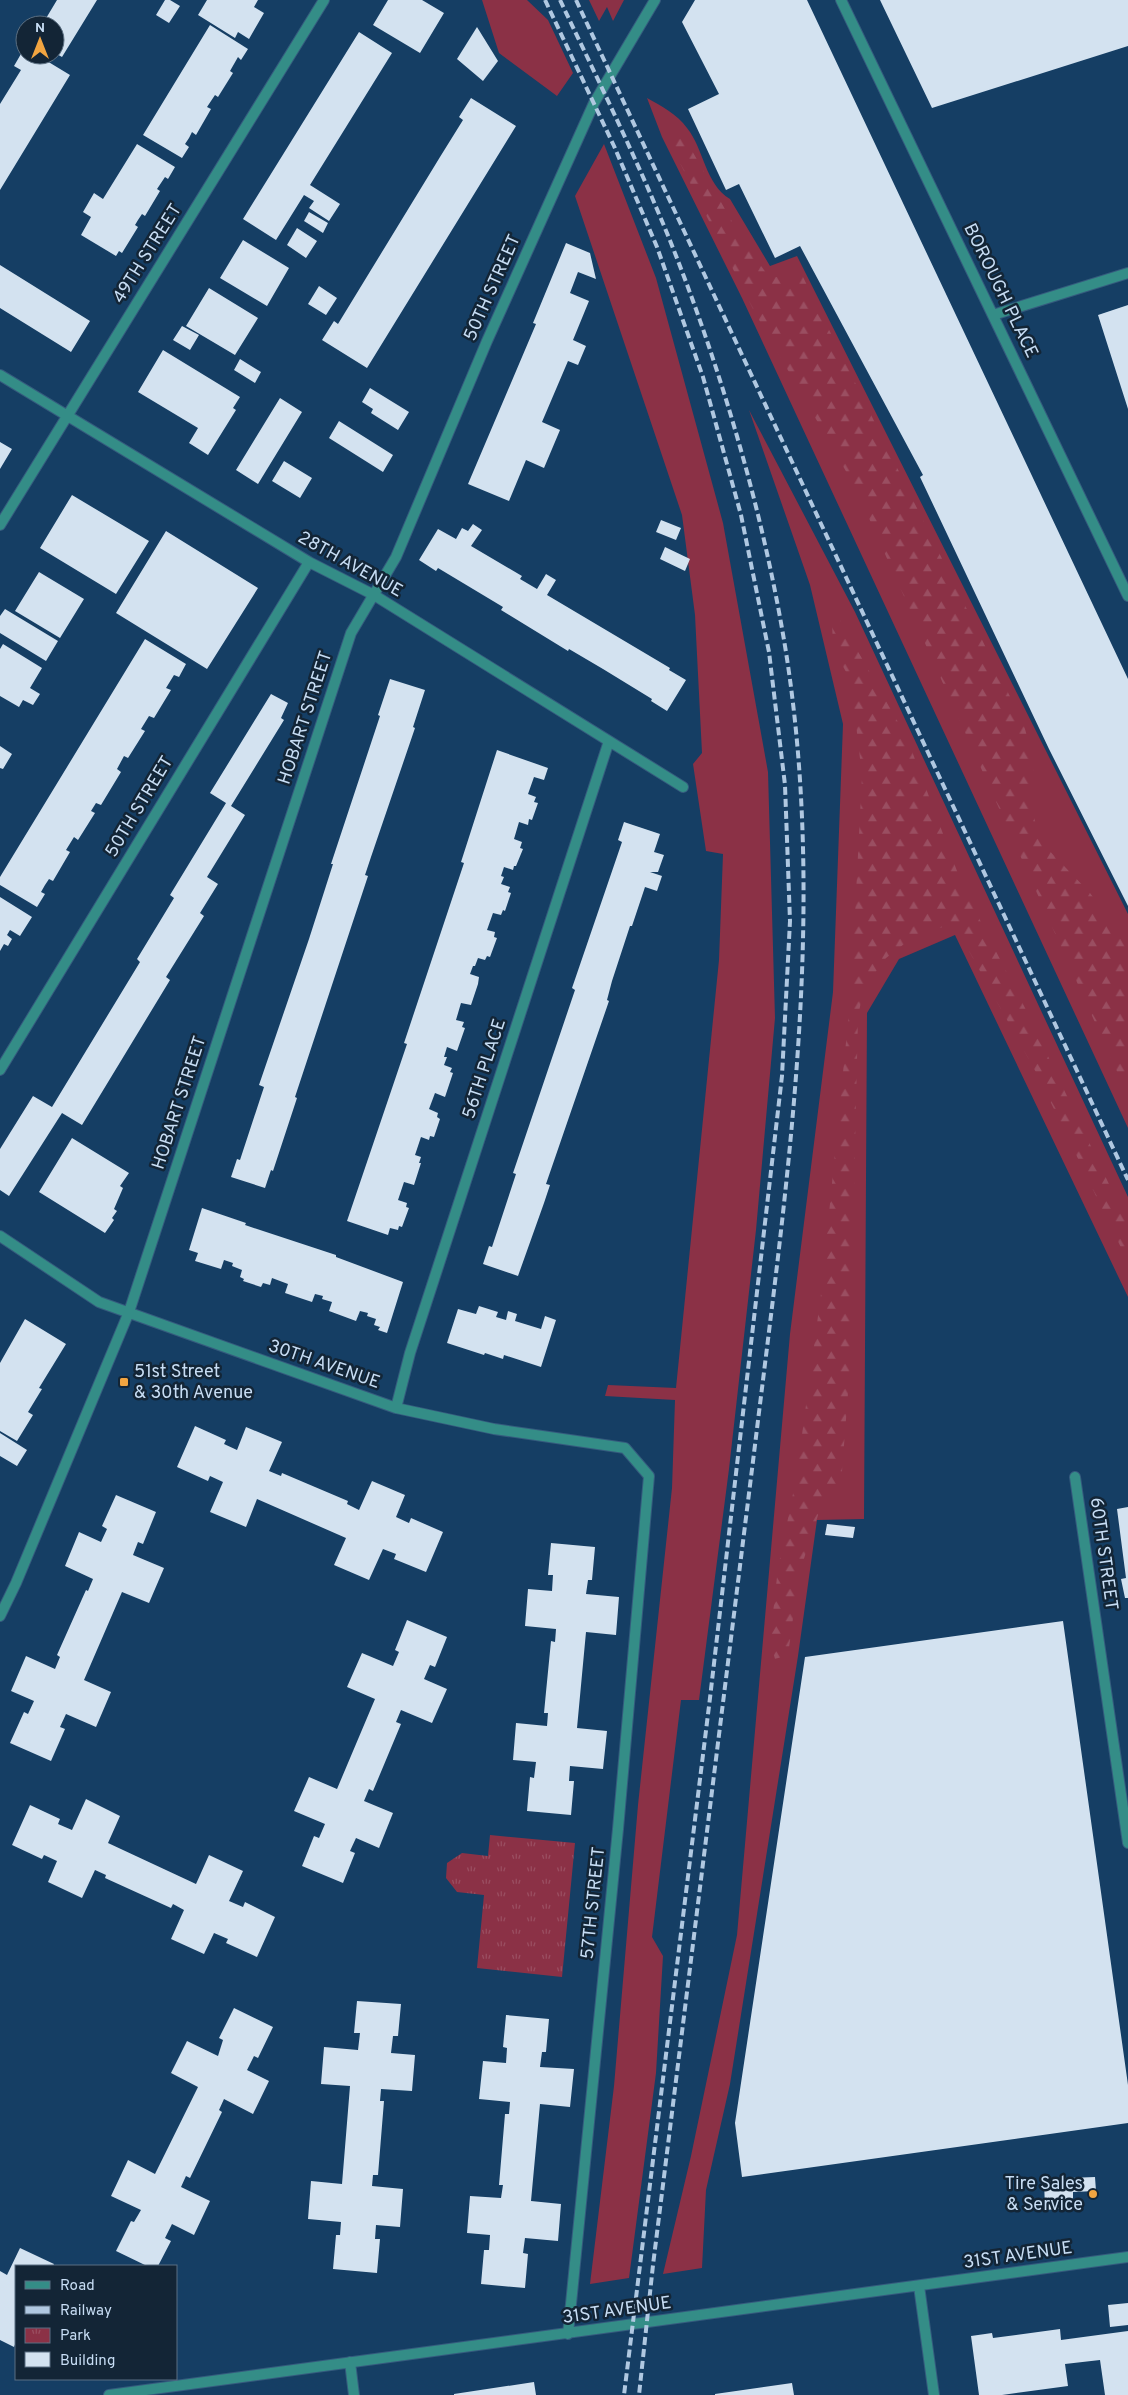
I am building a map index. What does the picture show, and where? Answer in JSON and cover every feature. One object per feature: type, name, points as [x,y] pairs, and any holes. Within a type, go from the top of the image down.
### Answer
[{"type":"street","name":"49TH STREET","points":[[0,524],[324,0]]},
{"type":"street","name":"50TH STREET","points":[[374,595],[396,557],[487,341],[594,103],[655,0]]},
{"type":"street","name":"BOROUGH PLACE","points":[[841,0],[1128,596]]},
{"type":"street","points":[[993,315],[1128,272]]},
{"type":"street","name":"28TH AVENUE","points":[[0,375],[310,562],[374,595],[683,787]]},
{"type":"street","name":"50TH STREET","points":[[0,1070],[310,562]]},
{"type":"street","name":"HOBART STREET","points":[[0,1616],[16,1583],[129,1312],[352,633],[374,595]]},
{"type":"street","name":"56TH PLACE","points":[[396,1408],[413,1343],[609,741]]},
{"type":"street","name":"30TH AVENUE","points":[[0,1236],[99,1302],[396,1408],[494,1429],[625,1448],[649,1476]]},
{"type":"street","name":"57TH STREET","points":[[568,2334],[618,1829],[649,1476]]},
{"type":"street","name":"60TH STREET","points":[[1075,1477],[1128,1843]]},
{"type":"street","name":"31ST AVENUE","points":[[109,2395],[1128,2257]]},
{"type":"street","points":[[919,2286],[934,2395]]},
{"type":"street","points":[[350,2362],[354,2395]]},
{"type":"green space","points":[[482,0],[527,0],[548,20],[573,73],[557,96],[499,53]]},
{"type":"green space","points":[[589,0],[624,0],[613,21],[607,7],[599,21]]},
{"type":"green space","points":[[647,98],[674,114],[693,136],[715,185],[730,199],[770,266],[797,256],[1128,914],[1128,1128],[742,298],[662,137]]},
{"type":"green space","points":[[675,131],[682,133],[743,241],[769,277],[803,277],[1024,725],[1034,764],[1029,800],[1041,842],[1090,893],[1112,923],[1128,952],[1128,1096],[855,487],[754,311],[672,147],[671,135]]},
{"type":"green space","points":[[604,144],[656,278],[723,523],[768,772],[775,1018],[756,1230],[729,1469],[699,1700],[681,1700],[652,1937],[663,1956],[656,2073],[629,2278],[590,2284],[614,2086],[638,1805],[672,1488],[675,1400],[605,1396],[608,1385],[676,1388],[719,960],[723,854],[706,851],[693,764],[702,753],[695,615],[682,515],[575,196]]},
{"type":"green space","points":[[749,410],[855,612],[1128,1197],[1128,1297],[955,935],[899,959],[867,1013],[864,1519],[817,1520],[798,1656],[730,2084],[706,2190],[702,2268],[663,2274],[691,2156],[737,1935],[790,1334],[833,992],[843,724],[810,585]]},
{"type":"green space","points":[[839,618],[907,738],[963,887],[1025,1008],[1128,1224],[1128,1262],[1038,1076],[954,924],[917,934],[886,958],[864,988],[858,1016],[850,1367],[841,1484],[822,1503],[799,1574],[788,1655],[775,1659],[770,1640],[778,1568],[796,1479],[821,1294],[851,992],[862,776],[851,681],[833,648],[832,621]]},
{"type":"green space","points":[[490,1835],[575,1843],[562,1977],[477,1968],[484,1895],[457,1892],[446,1878],[447,1863],[462,1853],[488,1856]]},
{"type":"building","points":[[57,0],[97,0],[65,52],[65,15],[48,15]]},
{"type":"building","points":[[165,0],[170,0],[180,6],[169,23],[156,15]]},
{"type":"building","points":[[207,0],[258,0],[254,7],[264,13],[249,39],[238,32],[235,38],[198,15]]},
{"type":"building","points":[[388,0],[422,0],[444,13],[420,53],[373,25]]},
{"type":"building","points":[[695,0],[807,0],[1128,679],[1128,906],[1049,749],[920,477],[923,475],[800,246],[775,258],[739,184],[726,190],[688,109],[719,94],[682,22]]},
{"type":"building","points":[[880,0],[1128,0],[1128,46],[932,108]]},
{"type":"building","points":[[210,25],[248,49],[241,60],[238,57],[230,71],[233,73],[218,97],[215,95],[207,107],[211,109],[196,135],[192,132],[185,144],[189,147],[182,158],[143,135]]},
{"type":"building","points":[[477,27],[498,61],[483,81],[457,59]]},
{"type":"building","points":[[359,32],[392,53],[310,185],[340,204],[329,221],[309,208],[314,201],[304,195],[276,240],[243,219]]},
{"type":"building","points":[[15,64],[54,65],[70,75],[0,190],[0,104],[21,70],[14,66]]},
{"type":"building","points":[[471,98],[516,126],[367,368],[322,340],[334,321],[338,324],[463,120],[459,117]]},
{"type":"building","points":[[137,144],[175,167],[168,179],[165,177],[157,189],[160,191],[145,216],[142,214],[138,220],[135,225],[138,227],[122,253],[119,251],[116,256],[81,235],[91,217],[83,212],[94,193],[103,199]]},
{"type":"building","points":[[309,212],[328,223],[323,233],[304,221]]},
{"type":"building","points":[[297,228],[317,241],[306,258],[287,245]]},
{"type":"building","points":[[243,240],[289,268],[267,306],[220,278]]},
{"type":"building","points":[[566,243],[590,253],[596,279],[578,272],[570,293],[589,301],[573,340],[586,346],[578,365],[568,361],[542,422],[560,430],[544,468],[526,460],[509,501],[468,484],[536,324],[533,323]]},
{"type":"building","points":[[0,265],[90,321],[71,352],[0,308]]},
{"type":"building","points":[[319,286],[337,298],[326,315],[308,304]]},
{"type":"building","points":[[209,288],[258,318],[235,355],[186,326]]},
{"type":"building","points":[[1128,305],[1128,409],[1098,315]]},
{"type":"building","points":[[182,326],[199,335],[190,350],[173,340]]},
{"type":"building","points":[[163,350],[240,397],[233,408],[236,410],[208,455],[189,443],[198,428],[138,392]]},
{"type":"building","points":[[240,359],[261,372],[255,383],[234,370]]},
{"type":"building","points":[[370,388],[409,412],[398,430],[371,413],[373,409],[362,402]]},
{"type":"building","points":[[280,398],[302,412],[258,484],[236,470]]},
{"type":"building","points":[[339,421],[393,455],[383,472],[329,438]]},
{"type":"building","points":[[0,442],[12,449],[0,469]]},
{"type":"building","points":[[284,461],[312,478],[300,498],[272,481]]},
{"type":"building","points":[[72,495],[149,541],[116,594],[40,548]]},
{"type":"building","points":[[661,520],[681,528],[676,540],[656,532]]},
{"type":"building","points":[[473,524],[482,530],[471,546],[522,576],[520,579],[537,589],[546,574],[556,580],[547,595],[670,668],[669,670],[686,680],[667,711],[651,701],[652,699],[603,669],[569,649],[568,651],[501,610],[503,607],[438,568],[436,571],[419,560],[438,529],[456,539],[462,528],[468,531]]},
{"type":"building","points":[[166,531],[258,588],[207,669],[116,613]]},
{"type":"building","points":[[665,547],[690,559],[685,571],[660,559]]},
{"type":"building","points":[[39,572],[84,599],[60,638],[15,611]]},
{"type":"building","points":[[5,609],[58,641],[46,661],[0,633],[0,616]]},
{"type":"building","points":[[145,639],[186,664],[179,677],[174,675],[166,688],[171,690],[154,718],[149,716],[141,729],[145,731],[128,758],[124,756],[117,769],[121,772],[101,805],[96,803],[91,811],[95,813],[78,840],[74,837],[66,850],[70,852],[53,881],[49,879],[45,885],[41,892],[45,894],[37,907],[0,885],[0,877]]},
{"type":"building","points":[[3,644],[42,668],[30,688],[40,694],[33,705],[23,700],[19,707],[0,696],[0,649]]},
{"type":"building","points":[[390,679],[425,690],[413,727],[415,728],[365,875],[368,876],[295,1097],[297,1098],[273,1171],[271,1170],[265,1188],[231,1177],[237,1159],[240,1160],[264,1087],[259,1085],[309,939]]},
{"type":"building","points":[[271,694],[288,703],[281,718],[284,720],[231,806],[245,815],[207,877],[218,884],[200,913],[204,916],[166,977],[170,980],[82,1125],[62,1113],[9,1196],[0,1190],[0,1149],[33,1096],[52,1107],[140,962],[137,959],[174,898],[170,895],[226,803],[210,793]]},
{"type":"building","points":[[0,746],[12,754],[3,769],[0,768]]},
{"type":"building","points":[[497,750],[548,768],[544,780],[534,777],[528,794],[536,797],[534,802],[538,803],[532,820],[529,819],[528,825],[519,822],[514,839],[522,842],[520,848],[523,849],[516,866],[514,866],[513,870],[504,867],[501,876],[504,877],[501,884],[510,887],[508,892],[511,893],[505,911],[503,910],[501,915],[493,913],[487,930],[495,932],[494,937],[497,938],[490,957],[487,956],[485,960],[478,958],[470,974],[479,977],[478,984],[471,1005],[461,1003],[456,1020],[464,1022],[462,1027],[465,1028],[457,1051],[447,1047],[444,1057],[447,1057],[444,1065],[452,1068],[450,1072],[453,1073],[445,1097],[435,1093],[429,1109],[438,1113],[437,1117],[440,1119],[434,1137],[430,1136],[429,1140],[421,1137],[415,1155],[421,1157],[419,1163],[421,1163],[414,1185],[404,1182],[398,1200],[407,1203],[406,1207],[409,1208],[402,1227],[399,1226],[398,1230],[390,1228],[388,1235],[347,1221],[407,1044],[404,1043],[464,863],[461,862]]},
{"type":"building","points":[[624,822],[660,834],[654,852],[664,855],[658,872],[650,872],[662,876],[657,891],[645,887],[632,926],[630,926],[612,981],[607,1000],[609,1001],[546,1184],[550,1185],[518,1276],[483,1264],[489,1246],[492,1247],[516,1174],[513,1173],[575,990],[572,988],[622,842],[618,840]]},
{"type":"building","points":[[0,897],[32,917],[20,936],[10,930],[7,935],[12,939],[8,946],[4,944],[0,951]]},
{"type":"building","points":[[72,1138],[129,1173],[120,1186],[123,1188],[114,1209],[117,1211],[112,1218],[114,1220],[105,1233],[39,1192]]},
{"type":"building","points":[[202,1208],[246,1223],[245,1225],[336,1255],[336,1257],[403,1282],[387,1333],[378,1330],[380,1327],[374,1325],[376,1319],[367,1316],[368,1313],[360,1311],[356,1321],[329,1311],[332,1302],[322,1299],[323,1296],[315,1294],[312,1302],[285,1293],[288,1284],[272,1278],[270,1285],[263,1283],[261,1287],[243,1281],[244,1279],[240,1277],[242,1270],[232,1266],[233,1263],[224,1260],[221,1269],[195,1261],[198,1253],[189,1250]]},
{"type":"building","points":[[479,1306],[498,1312],[496,1317],[506,1320],[508,1311],[517,1314],[515,1321],[541,1329],[545,1316],[556,1320],[541,1367],[504,1355],[503,1359],[485,1353],[484,1355],[447,1343],[458,1309],[476,1314]]},
{"type":"building","points":[[25,1319],[66,1344],[39,1388],[42,1389],[28,1412],[33,1415],[17,1441],[0,1431],[0,1363]]},
{"type":"building","points":[[195,1426],[226,1440],[224,1444],[237,1450],[246,1427],[282,1442],[269,1471],[281,1476],[282,1473],[348,1501],[347,1504],[359,1510],[372,1481],[405,1495],[396,1517],[409,1523],[411,1518],[443,1532],[426,1572],[394,1559],[396,1554],[383,1549],[369,1580],[334,1565],[346,1538],[257,1499],[246,1527],[210,1512],[223,1482],[210,1476],[208,1481],[177,1467]]},
{"type":"building","points":[[0,1433],[27,1450],[17,1466],[0,1456]]},
{"type":"building","points":[[116,1495],[156,1512],[143,1544],[138,1542],[133,1555],[164,1568],[149,1603],[122,1592],[84,1680],[111,1692],[96,1727],[66,1714],[60,1727],[65,1729],[51,1761],[10,1743],[24,1712],[28,1714],[34,1701],[11,1691],[26,1656],[55,1669],[60,1657],[57,1655],[86,1590],[88,1591],[93,1579],[65,1566],[79,1532],[101,1542],[107,1529],[102,1526]]},
{"type":"building","points":[[1128,1507],[1128,1598],[1125,1598],[1121,1579],[1126,1578],[1117,1509]]},
{"type":"building","points":[[827,1524],[855,1527],[853,1538],[825,1535]]},
{"type":"building","points":[[551,1543],[595,1547],[592,1580],[588,1580],[586,1594],[619,1597],[616,1635],[586,1632],[577,1728],[607,1731],[603,1769],[570,1766],[569,1781],[574,1781],[571,1815],[527,1811],[530,1777],[534,1778],[536,1762],[513,1760],[516,1723],[547,1726],[548,1713],[544,1713],[551,1641],[555,1642],[556,1629],[525,1626],[528,1589],[552,1591],[553,1575],[548,1575]]},
{"type":"building","points":[[407,1620],[447,1637],[435,1667],[430,1665],[424,1679],[447,1689],[432,1723],[401,1710],[396,1722],[401,1724],[373,1791],[369,1789],[364,1801],[393,1813],[379,1848],[356,1838],[350,1851],[355,1853],[343,1883],[302,1866],[314,1836],[319,1838],[325,1824],[294,1811],[309,1777],[337,1789],[375,1699],[347,1687],[362,1653],[393,1666],[399,1652],[395,1650]]},
{"type":"building","points":[[1063,1621],[1128,2085],[1128,2123],[742,2177],[735,2123],[805,1657]]},
{"type":"building","points":[[86,1799],[120,1816],[108,1843],[196,1884],[209,1855],[243,1871],[229,1901],[243,1907],[245,1902],[275,1917],[257,1957],[226,1943],[228,1939],[214,1933],[204,1954],[171,1939],[184,1910],[173,1904],[171,1908],[105,1878],[106,1875],[95,1870],[82,1898],[48,1882],[57,1861],[44,1855],[42,1859],[12,1845],[30,1805],[60,1819],[58,1824],[72,1830]]},
{"type":"building","points":[[357,2001],[401,2004],[398,2036],[393,2036],[391,2053],[415,2055],[412,2091],[381,2089],[380,2101],[384,2101],[378,2175],[373,2175],[372,2186],[403,2189],[400,2227],[376,2225],[375,2239],[380,2239],[377,2273],[333,2269],[336,2235],[340,2235],[341,2222],[308,2219],[311,2181],[342,2184],[350,2086],[321,2084],[324,2047],[358,2050],[360,2033],[354,2033]]},
{"type":"building","points":[[234,2008],[273,2027],[258,2058],[254,2056],[247,2070],[269,2081],[253,2114],[224,2099],[219,2110],[222,2112],[190,2178],[186,2176],[181,2187],[210,2201],[194,2235],[172,2224],[165,2238],[171,2241],[159,2265],[145,2265],[116,2251],[131,2221],[134,2222],[141,2210],[111,2196],[128,2160],[155,2174],[198,2087],[171,2073],[187,2041],[218,2056],[223,2040],[219,2038]]},
{"type":"building","points":[[506,2015],[549,2019],[546,2052],[542,2052],[540,2067],[574,2069],[570,2107],[540,2104],[531,2201],[561,2204],[558,2241],[525,2238],[523,2253],[528,2254],[525,2288],[481,2284],[484,2250],[489,2250],[490,2235],[467,2233],[470,2196],[501,2198],[503,2185],[499,2185],[505,2114],[509,2114],[510,2102],[479,2099],[483,2061],[506,2063],[507,2048],[503,2047]]},
{"type":"building","points":[[1095,2177],[1096,2191],[1073,2192],[1073,2198],[1060,2209],[1045,2210],[1044,2179]]},
{"type":"building","points":[[20,2248],[54,2264],[15,2265],[14,2347],[0,2340],[0,2271],[7,2275]]},
{"type":"building","points":[[1128,2303],[1128,2325],[1110,2327],[1108,2305]]},
{"type":"building","points":[[1060,2329],[1061,2340],[1128,2331],[1128,2395],[1105,2395],[1100,2360],[1065,2364],[1068,2386],[1002,2395],[979,2395],[971,2336],[992,2333],[993,2338]]},
{"type":"building","points":[[534,2382],[536,2395],[454,2395],[454,2394]]},
{"type":"building","points":[[792,2383],[794,2395],[715,2395],[715,2394]]},
{"type":"railway","points":[[545,0],[614,146],[657,247],[703,377],[741,515],[769,652],[785,785],[790,921],[782,1076],[710,1698],[624,2395]]},
{"type":"railway","points":[[560,0],[631,151],[671,243],[707,340],[738,442],[765,544],[785,646],[797,746],[803,846],[803,946],[790,1146],[653,2265],[639,2395]]},
{"type":"railway","points":[[576,0],[1128,1180]]},
{"type":"place","name":"51st Street & 30th Avenue","points":[[124,1382]]},
{"type":"place","name":"Tire Sales & Service","points":[[1093,2194]]}]
